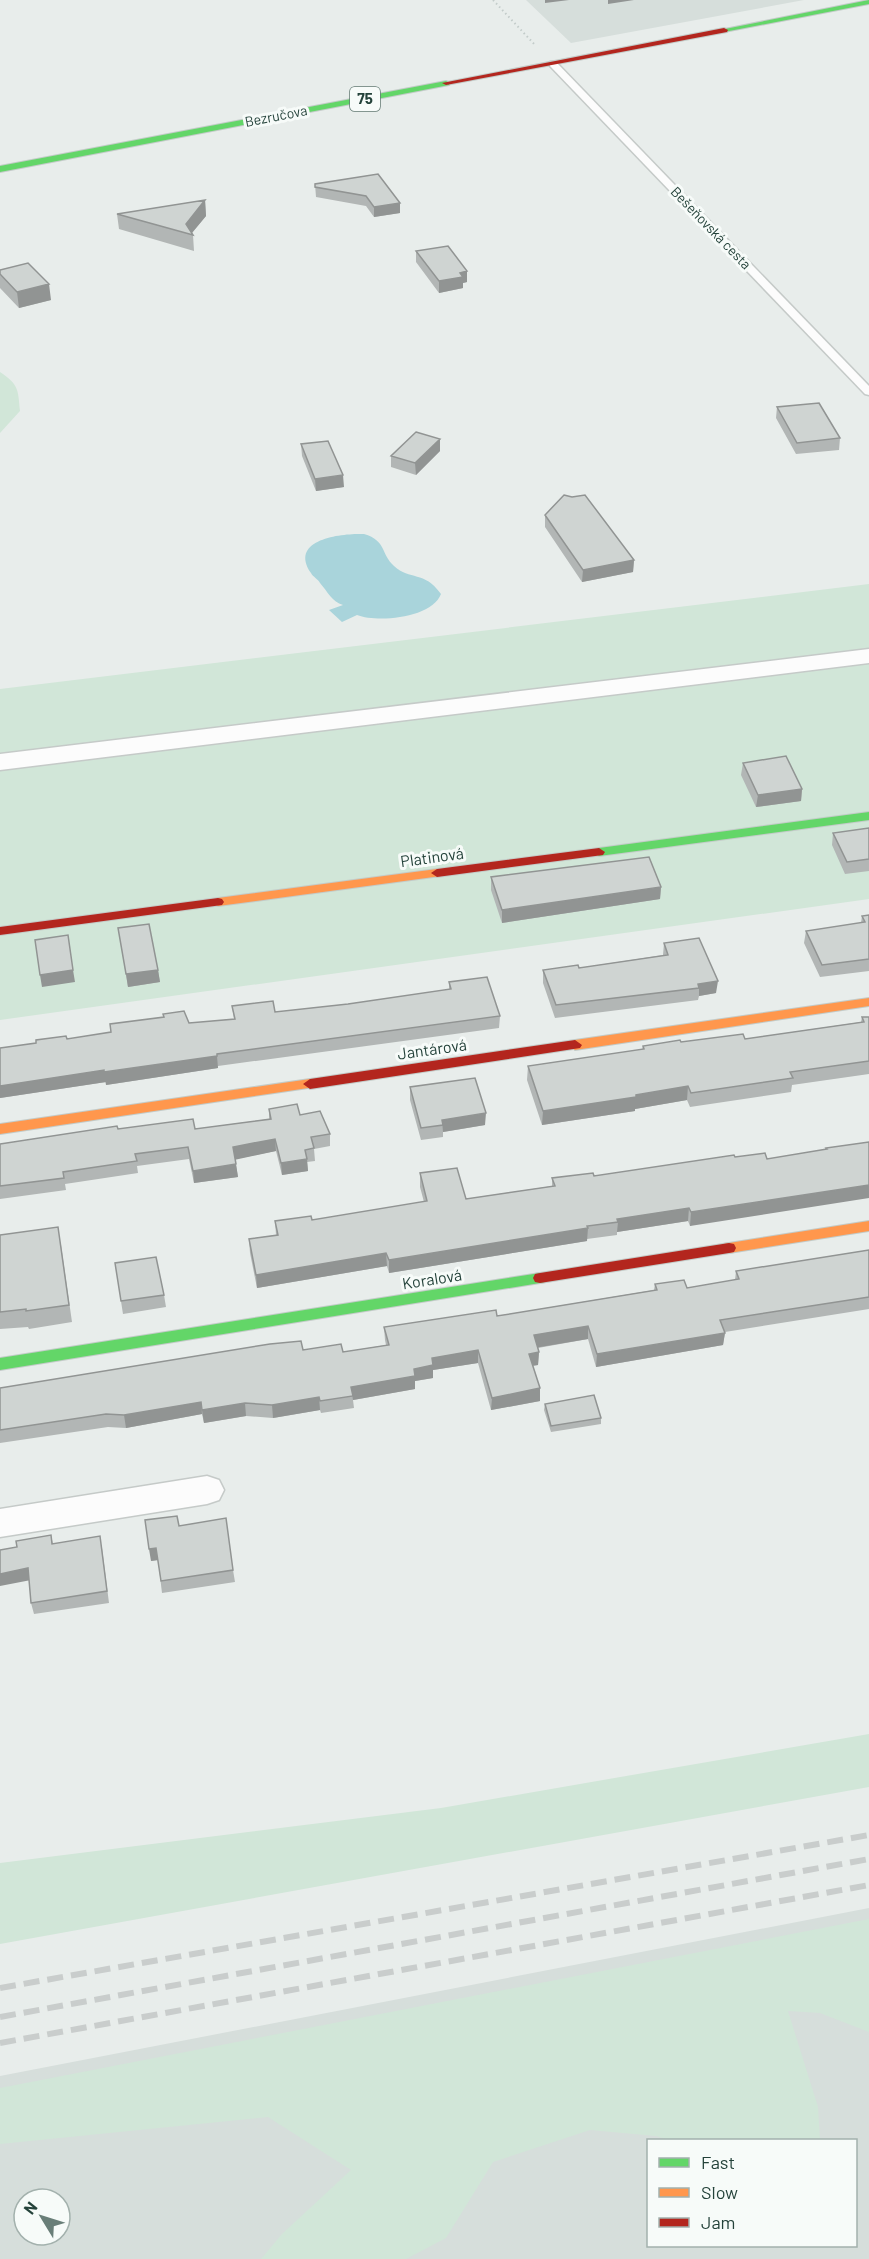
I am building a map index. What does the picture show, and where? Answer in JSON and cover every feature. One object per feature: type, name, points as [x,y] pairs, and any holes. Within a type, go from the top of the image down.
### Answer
[{"type":"street","name":"75","points":[[553,64],[869,2]]},
{"type":"street","name":"Bezručova","points":[[0,169],[553,64]]},
{"type":"street","points":[[0,762],[869,656]]},
{"type":"street","name":"Platinová","points":[[0,931],[869,816]]},
{"type":"street","name":"Jantárová","points":[[0,1130],[869,1002]]},
{"type":"street","name":"Koralová","points":[[0,1364],[869,1226]]},
{"type":"street","points":[[0,1523],[207,1490]]},
{"type":"lane","name":"Bešeňovská cesta","points":[[553,64],[869,392]]},
{"type":"path","points":[[493,0],[553,64]]},
{"type":"shaded area","points":[[526,0],[804,0],[571,43]]},
{"type":"shaded area","points":[[869,1908],[869,2259],[0,2259],[0,2076]]},
{"type":"green space","points":[[0,372],[14,384],[19,397],[20,411],[0,433]]},
{"type":"green space","points":[[869,584],[869,899],[0,1020],[0,689]]},
{"type":"green space","points":[[869,1734],[869,1787],[0,1944],[0,1863],[441,1808]]},
{"type":"green space","points":[[869,1919],[869,2032],[820,2013],[788,2011],[818,2107],[820,2139],[666,2139],[656,2136],[590,2130],[493,2162],[446,2238],[406,2259],[261,2259],[282,2234],[351,2170],[268,2117],[0,2144],[0,2088]]},
{"type":"water","points":[[364,534],[380,544],[390,561],[400,571],[423,579],[435,587],[441,594],[436,602],[427,609],[404,616],[378,618],[357,615],[342,622],[329,610],[343,605],[333,599],[312,574],[306,562],[306,552],[321,540],[343,535]]},
{"type":"building","points":[[378,174],[400,203],[374,207],[366,196],[315,187],[315,184]]},
{"type":"building","points":[[205,200],[186,224],[193,235],[117,214]]},
{"type":"building","points":[[448,246],[467,271],[460,273],[463,277],[439,281],[416,251]]},
{"type":"building","points":[[28,263],[49,284],[17,292],[0,274],[0,270]]},
{"type":"building","points":[[819,403],[840,438],[797,443],[777,407]]},
{"type":"building","points":[[416,432],[440,439],[415,463],[391,456]]},
{"type":"building","points":[[328,441],[343,475],[315,479],[301,444]]},
{"type":"building","points":[[564,495],[572,497],[585,495],[634,560],[583,570],[545,515]]},
{"type":"building","points":[[786,756],[802,789],[758,795],[743,763]]},
{"type":"building","points":[[869,828],[869,859],[847,862],[833,833]]},
{"type":"building","points":[[649,857],[661,887],[502,910],[491,877]]},
{"type":"building","points":[[869,915],[869,959],[822,965],[806,931],[865,922],[862,916]]},
{"type":"building","points":[[149,924],[158,970],[126,974],[118,928]]},
{"type":"building","points":[[68,935],[73,970],[40,975],[35,940]]},
{"type":"building","points":[[699,938],[718,981],[698,984],[699,988],[556,1005],[543,970],[578,965],[579,968],[668,955],[664,943]]},
{"type":"building","points":[[487,977],[500,1016],[0,1086],[0,1048],[36,1043],[36,1040],[66,1036],[67,1039],[111,1032],[110,1024],[164,1017],[163,1014],[184,1011],[189,1023],[235,1019],[232,1006],[273,1001],[275,1012],[348,1004],[451,989],[449,982]]},
{"type":"building","points":[[862,1017],[869,1017],[869,1061],[790,1072],[793,1078],[691,1093],[688,1086],[636,1095],[636,1097],[543,1111],[528,1066],[644,1049],[643,1046],[680,1040],[681,1042],[743,1034],[745,1039],[864,1022]]},
{"type":"building","points":[[475,1078],[486,1113],[442,1120],[443,1125],[421,1128],[410,1087]]},
{"type":"building","points":[[297,1104],[300,1115],[320,1111],[330,1134],[311,1137],[314,1148],[305,1150],[307,1159],[281,1163],[275,1139],[233,1147],[236,1164],[193,1171],[188,1147],[135,1154],[137,1161],[63,1172],[64,1178],[0,1186],[0,1144],[117,1126],[118,1129],[193,1119],[195,1129],[271,1119],[269,1109]]},
{"type":"building","points":[[869,1142],[869,1185],[691,1212],[689,1208],[617,1219],[618,1222],[587,1226],[588,1228],[389,1260],[386,1253],[256,1275],[249,1239],[278,1235],[275,1221],[311,1216],[312,1220],[427,1201],[420,1173],[457,1168],[466,1199],[555,1186],[552,1178],[593,1173],[594,1176],[734,1155],[735,1157],[765,1153],[767,1159]]},
{"type":"building","points":[[58,1227],[69,1305],[0,1312],[0,1235]]},
{"type":"building","points":[[869,1250],[869,1297],[720,1320],[725,1333],[597,1354],[588,1326],[534,1335],[539,1352],[529,1354],[540,1388],[492,1398],[478,1350],[432,1358],[433,1365],[414,1369],[415,1376],[351,1387],[353,1396],[320,1401],[319,1397],[272,1405],[245,1403],[202,1410],[201,1402],[124,1415],[106,1414],[0,1430],[0,1388],[270,1344],[301,1341],[303,1350],[341,1344],[343,1352],[389,1345],[384,1327],[496,1310],[497,1316],[657,1290],[655,1284],[684,1280],[687,1288],[739,1279],[736,1271]]},
{"type":"building","points":[[156,1257],[164,1295],[121,1301],[115,1263]]},
{"type":"building","points":[[594,1395],[601,1418],[551,1426],[545,1404]]},
{"type":"building","points":[[177,1516],[179,1526],[226,1518],[233,1570],[161,1581],[156,1548],[149,1549],[145,1520]]},
{"type":"building","points":[[51,1535],[52,1544],[100,1536],[107,1591],[31,1603],[28,1568],[0,1574],[0,1550],[17,1547],[16,1541]]},
{"type":"railway","points":[[0,1988],[869,1835]]},
{"type":"railway","points":[[0,2017],[869,1859]]},
{"type":"railway","points":[[0,2043],[869,1885]]},
{"type":"traffic: fast","points":[[724,30],[869,2]]},
{"type":"traffic: fast","points":[[0,169],[446,83]]},
{"type":"traffic: fast","points":[[599,852],[869,816]]},
{"type":"traffic: fast","points":[[0,1364],[540,1278]]},
{"type":"traffic: slow","points":[[218,902],[437,873]]},
{"type":"traffic: slow","points":[[575,1045],[869,1002]]},
{"type":"traffic: slow","points":[[0,1129],[310,1084]]},
{"type":"traffic: slow","points":[[729,1248],[869,1226]]},
{"type":"traffic: jam","points":[[446,83],[724,30]]},
{"type":"traffic: jam","points":[[437,873],[599,852]]},
{"type":"traffic: jam","points":[[0,931],[218,902]]},
{"type":"traffic: jam","points":[[310,1084],[575,1045]]},
{"type":"traffic: jam","points":[[540,1278],[729,1248]]}]
